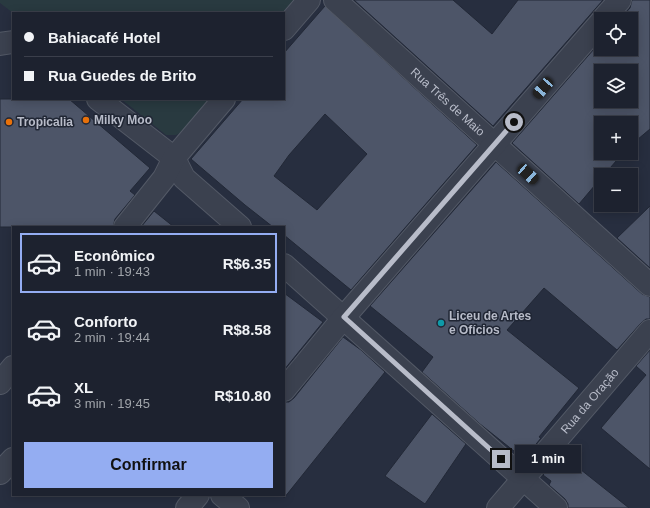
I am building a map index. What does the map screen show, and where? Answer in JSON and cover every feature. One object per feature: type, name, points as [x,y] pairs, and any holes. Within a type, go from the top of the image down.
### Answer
[{"type":"street","points":[[285,28],[309,0]]},
{"type":"street","name":"Rua Três de Maio","points":[[335,0],[650,284]]},
{"type":"street","points":[[609,12],[620,0]]},
{"type":"street","points":[[285,389],[344,317],[594,30]]},
{"type":"street","points":[[99,100],[174,158],[184,178],[239,226]]},
{"type":"street","points":[[126,226],[164,178],[174,158],[223,100]]},
{"type":"street","points":[[285,266],[556,508]]},
{"type":"street","name":"Rua da Oração","points":[[498,508],[650,331]]},
{"type":"street","points":[[0,383],[12,368]]},
{"type":"street","points":[[0,472],[12,460]]},
{"type":"street","points":[[187,508],[197,496]]},
{"type":"street","points":[[223,496],[238,508]]},
{"type":"shaded area","points":[[0,0],[294,0],[283,12],[12,12],[0,3]]},
{"type":"shaded area","points":[[122,100],[209,100],[184,131],[176,135],[166,135]]},
{"type":"building","points":[[354,0],[453,0],[492,34],[518,0],[603,0],[493,126]]},
{"type":"building","points":[[632,0],[650,0],[650,129],[638,139],[638,116],[594,116],[594,160],[617,160],[610,168],[594,168],[594,186],[579,204],[512,143],[594,49],[594,56],[638,56],[638,12],[626,12],[630,8]]},
{"type":"building","points":[[325,6],[477,145],[351,290],[285,236],[285,226],[272,226],[191,159],[242,100],[285,100],[285,52]],"holes":[[[325,114],[367,154],[317,210],[274,176],[289,155]]]},
{"type":"building","points":[[0,99],[70,100],[150,168],[130,191],[135,195],[115,219],[113,226],[0,227]]},
{"type":"building","points":[[496,162],[642,294],[650,297],[650,319],[646,319],[641,323],[617,350],[544,288],[507,330],[579,388],[539,437],[541,438],[524,459],[480,424],[422,372],[433,357],[370,306]]},
{"type":"building","points":[[650,206],[650,268],[617,238]]},
{"type":"building","points":[[154,211],[173,226],[142,226]]},
{"type":"building","points":[[285,294],[323,322],[285,369]]},
{"type":"building","points":[[343,337],[361,350],[385,372],[284,498],[285,402],[289,402],[294,398]]},
{"type":"building","points":[[650,350],[650,469],[601,428],[646,375],[636,366]]},
{"type":"building","points":[[432,414],[466,444],[425,504],[385,476]]},
{"type":"building","points":[[561,454],[629,508],[568,508],[568,504],[565,499],[549,485],[551,481],[543,475]]},
{"type":"place","name":"Milky Moo","points":[[86,120]]},
{"type":"place","name":"Tropicalia","points":[[9,122]]},
{"type":"place","name":"Liceu de Artes e Ofícios","points":[[441,323]]},
{"type":"route","points":[[501,459],[344,317],[514,122]]}]
